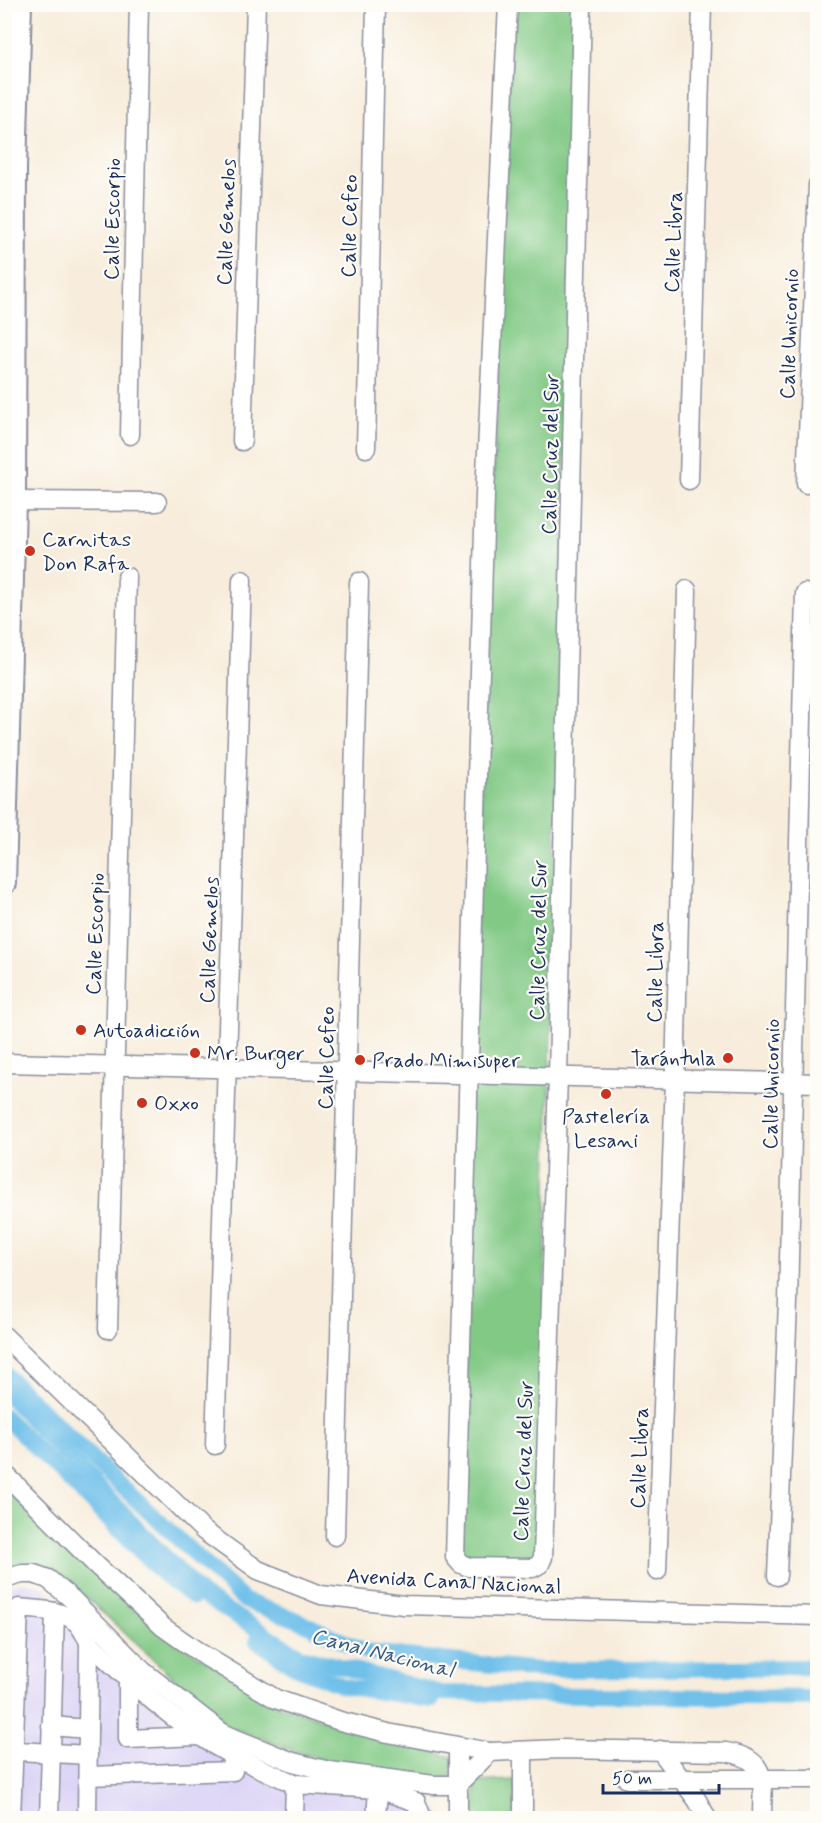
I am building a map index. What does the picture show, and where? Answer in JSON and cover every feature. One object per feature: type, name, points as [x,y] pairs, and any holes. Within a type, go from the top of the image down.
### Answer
[{"type":"main road","points":[[4,883],[14,501],[15,168],[20,4]]},
{"type":"street","name":"Calle Escorpio","points":[[130,435],[139,4]]},
{"type":"street","name":"Calle Gemelos","points":[[242,441],[256,4]]},
{"type":"street","name":"Calle Cefeo","points":[[366,448],[376,4]]},
{"type":"street","name":"Calle Cruz del Sur","points":[[508,4],[485,494],[455,1557],[461,1564],[469,1567],[533,1568],[540,1564],[543,1557],[558,1076],[582,4]]},
{"type":"street","name":"Calle Libra","points":[[689,480],[702,4]]},
{"type":"street","name":"Calle Unicornio","points":[[806,484],[818,186]]},
{"type":"street","points":[[14,501],[157,502]]},
{"type":"street","name":"Calle Escorpio","points":[[108,1329],[128,577]]},
{"type":"street","name":"Calle Gemelos","points":[[215,1445],[242,580]]},
{"type":"street","name":"Calle Cefeo","points":[[335,1536],[358,582]]},
{"type":"street","name":"Calle Libra","points":[[657,1572],[675,1079],[687,590]]},
{"type":"street","name":"Calle Unicornio","points":[[777,1576],[788,1302],[805,593]]},
{"type":"street","points":[[4,1063],[818,1083]]},
{"type":"street","name":"Avenida Canal Nacional","points":[[4,1336],[204,1531],[258,1570],[321,1595],[404,1605],[818,1616]]},
{"type":"street","points":[[4,1473],[94,1564],[163,1627],[200,1653],[276,1699],[388,1733],[490,1752],[561,1749],[742,1754],[753,1760],[762,1779],[762,1818]]},
{"type":"street","points":[[4,1579],[22,1574],[34,1574],[48,1579],[73,1600],[142,1671],[224,1734],[293,1762],[330,1771],[434,1785],[457,1785],[490,1752]]},
{"type":"street","points":[[11,1818],[9,1757],[19,1608],[55,1612],[77,1623],[89,1642],[150,1701],[198,1736],[233,1756],[295,1784],[378,1789],[416,1802],[423,1818]]},
{"type":"street","points":[[49,1818],[55,1612]]},
{"type":"street","points":[[87,1818],[89,1642]]},
{"type":"street","points":[[128,1680],[128,1739],[198,1736]]},
{"type":"street","points":[[51,1726],[88,1729]]},
{"type":"street","points":[[458,1747],[458,1818]]},
{"type":"street","points":[[660,1750],[697,1800],[707,1818]]},
{"type":"street","points":[[9,1757],[18,1751],[88,1755]]},
{"type":"street","points":[[523,1752],[523,1818]]},
{"type":"street","points":[[88,1776],[233,1771],[233,1756]]},
{"type":"street","points":[[627,1779],[818,1779]]},
{"type":"street","points":[[294,1818],[295,1784]]},
{"type":"street","points":[[376,1818],[378,1789]]},
{"type":"shaded area","points":[[23,1582],[40,1585],[124,1666],[254,1757],[290,1770],[403,1787],[428,1799],[445,1818],[5,1818],[5,1590],[9,1586]]},
{"type":"green space","points":[[512,5],[576,5],[538,1554],[522,1558],[477,1556],[461,1551],[471,1053]]},
{"type":"green space","points":[[5,1489],[170,1638],[276,1704],[408,1746],[453,1757],[451,1777],[429,1779],[330,1762],[226,1726],[54,1568],[29,1565],[5,1571]]},
{"type":"green space","points":[[515,1780],[515,1818],[474,1818],[475,1782]]},
{"type":"waterway","name":"Canal Nacional","points":[[4,1373],[106,1472],[245,1601],[295,1619],[367,1652],[539,1670],[818,1667]]},
{"type":"waterway","name":"Canal Nacional","points":[[4,1391],[202,1595],[301,1656],[441,1693],[818,1698]]},
{"type":"waterway","name":"Canal Nacional","points":[[4,1416],[168,1579],[194,1597]]},
{"type":"waterway","name":"Canal Nacional","points":[[257,1641],[293,1666],[343,1686],[432,1700]]},
{"type":"place","name":"Carnitas Don Rafa","points":[[30,551]]},
{"type":"place","name":"Autoadicción","points":[[81,1030]]},
{"type":"place","name":"Mr. Burger","points":[[195,1053]]},
{"type":"place","name":"Tarántula","points":[[728,1058]]},
{"type":"place","name":"Prado Mimisuper","points":[[360,1060]]},
{"type":"place","name":"Pastelería Lesani","points":[[606,1094]]},
{"type":"place","name":"Oxxo","points":[[142,1103]]}]
